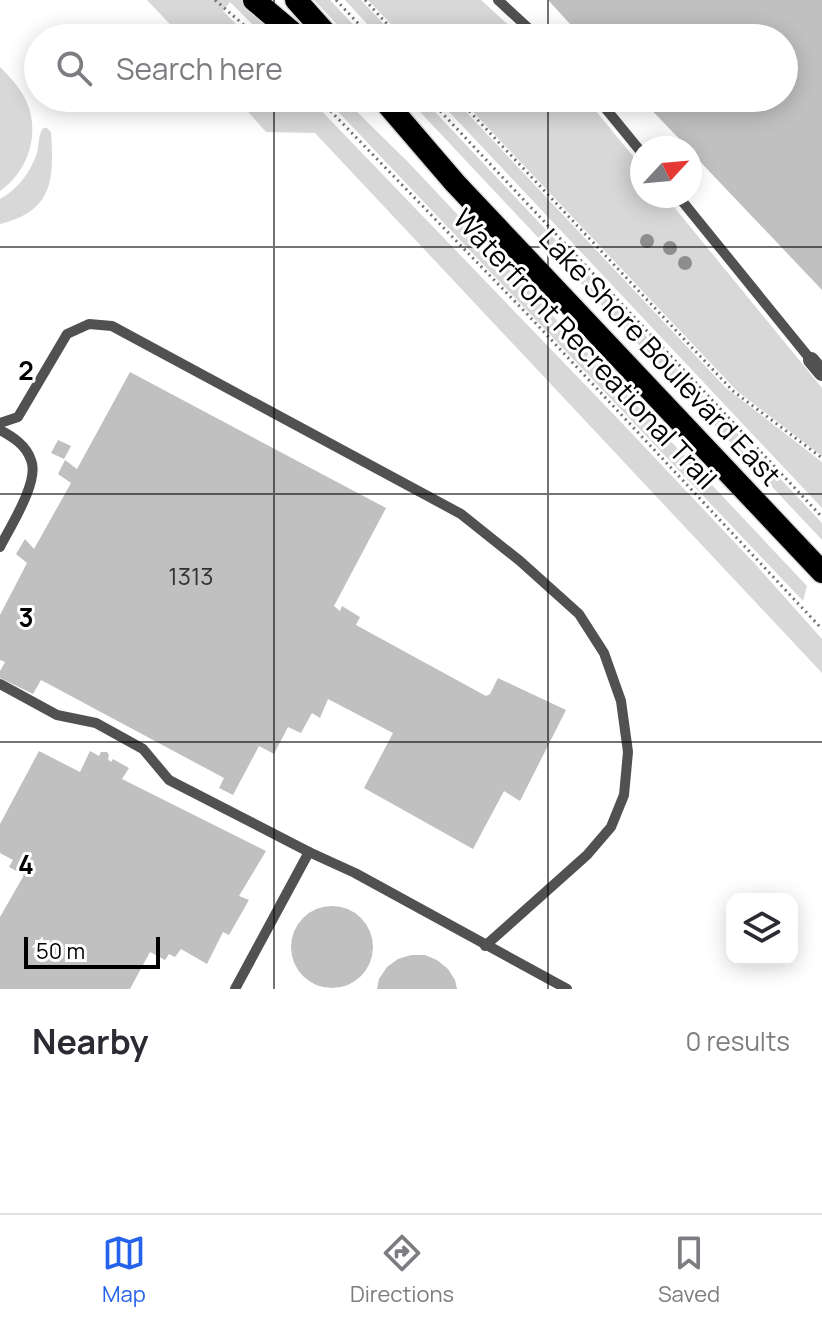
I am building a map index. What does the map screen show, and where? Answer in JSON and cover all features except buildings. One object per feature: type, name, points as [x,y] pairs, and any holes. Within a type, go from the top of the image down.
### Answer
[{"type":"highway","points":[[254,0],[282,24]]},
{"type":"highway","points":[[296,0],[317,24]]},
{"type":"highway","name":"Lake Shore Boulevard East","points":[[378,112],[455,183]]},
{"type":"highway","name":"Lake Shore Boulevard East","points":[[394,112],[455,183],[822,572]]},
{"type":"lane","points":[[498,0],[524,24]]},
{"type":"lane","points":[[608,112],[630,138]]},
{"type":"lane","points":[[688,208],[817,366]]},
{"type":"lane","points":[[0,423],[18,417],[67,334],[89,324],[112,326],[461,514],[579,614],[604,653],[621,701],[628,752],[624,795],[611,827],[587,855],[485,946]]},
{"type":"lane","points":[[0,430],[18,441],[33,461],[31,488],[0,547]]},
{"type":"lane","points":[[0,684],[57,715],[96,723],[108,729],[143,749],[169,780],[355,873],[567,989]]},
{"type":"lane","points":[[235,989],[309,852]]},
{"type":"path","points":[[215,0],[243,24]]},
{"type":"path","points":[[336,0],[359,24]]},
{"type":"path","points":[[365,0],[387,24]]},
{"type":"path","name":"Waterfront Recreational Trail","points":[[332,112],[528,315],[822,629]]},
{"type":"path","points":[[441,112],[822,517]]},
{"type":"path","points":[[470,112],[733,391],[822,458]]},
{"type":"shaded area","points":[[147,0],[242,0],[267,24],[252,24],[230,2],[223,11],[236,24],[170,24]]},
{"type":"shaded area","points":[[314,0],[330,0],[353,24],[337,24]]},
{"type":"shaded area","points":[[345,0],[361,0],[384,24],[367,24]]},
{"type":"shaded area","points":[[368,0],[481,0],[508,24],[391,24]]},
{"type":"shaded area","points":[[0,67],[24,97],[24,112],[30,112],[32,132],[23,165],[0,191]]},
{"type":"shaded area","points":[[248,112],[322,112],[622,423],[822,639],[822,673],[315,133],[266,132]]},
{"type":"shaded area","points":[[338,112],[357,112],[409,163],[807,586],[803,601]]},
{"type":"shaded area","points":[[420,112],[435,112],[822,523],[822,540]]},
{"type":"shaded area","points":[[449,112],[466,112],[726,388],[822,462],[822,508]]},
{"type":"shaded area","points":[[473,112],[597,112],[630,152],[630,208],[675,208],[822,388],[822,456],[737,391]]},
{"type":"shaded area","points":[[43,128],[51,132],[52,164],[47,191],[31,211],[0,224],[0,199],[27,174],[37,153]]}]
